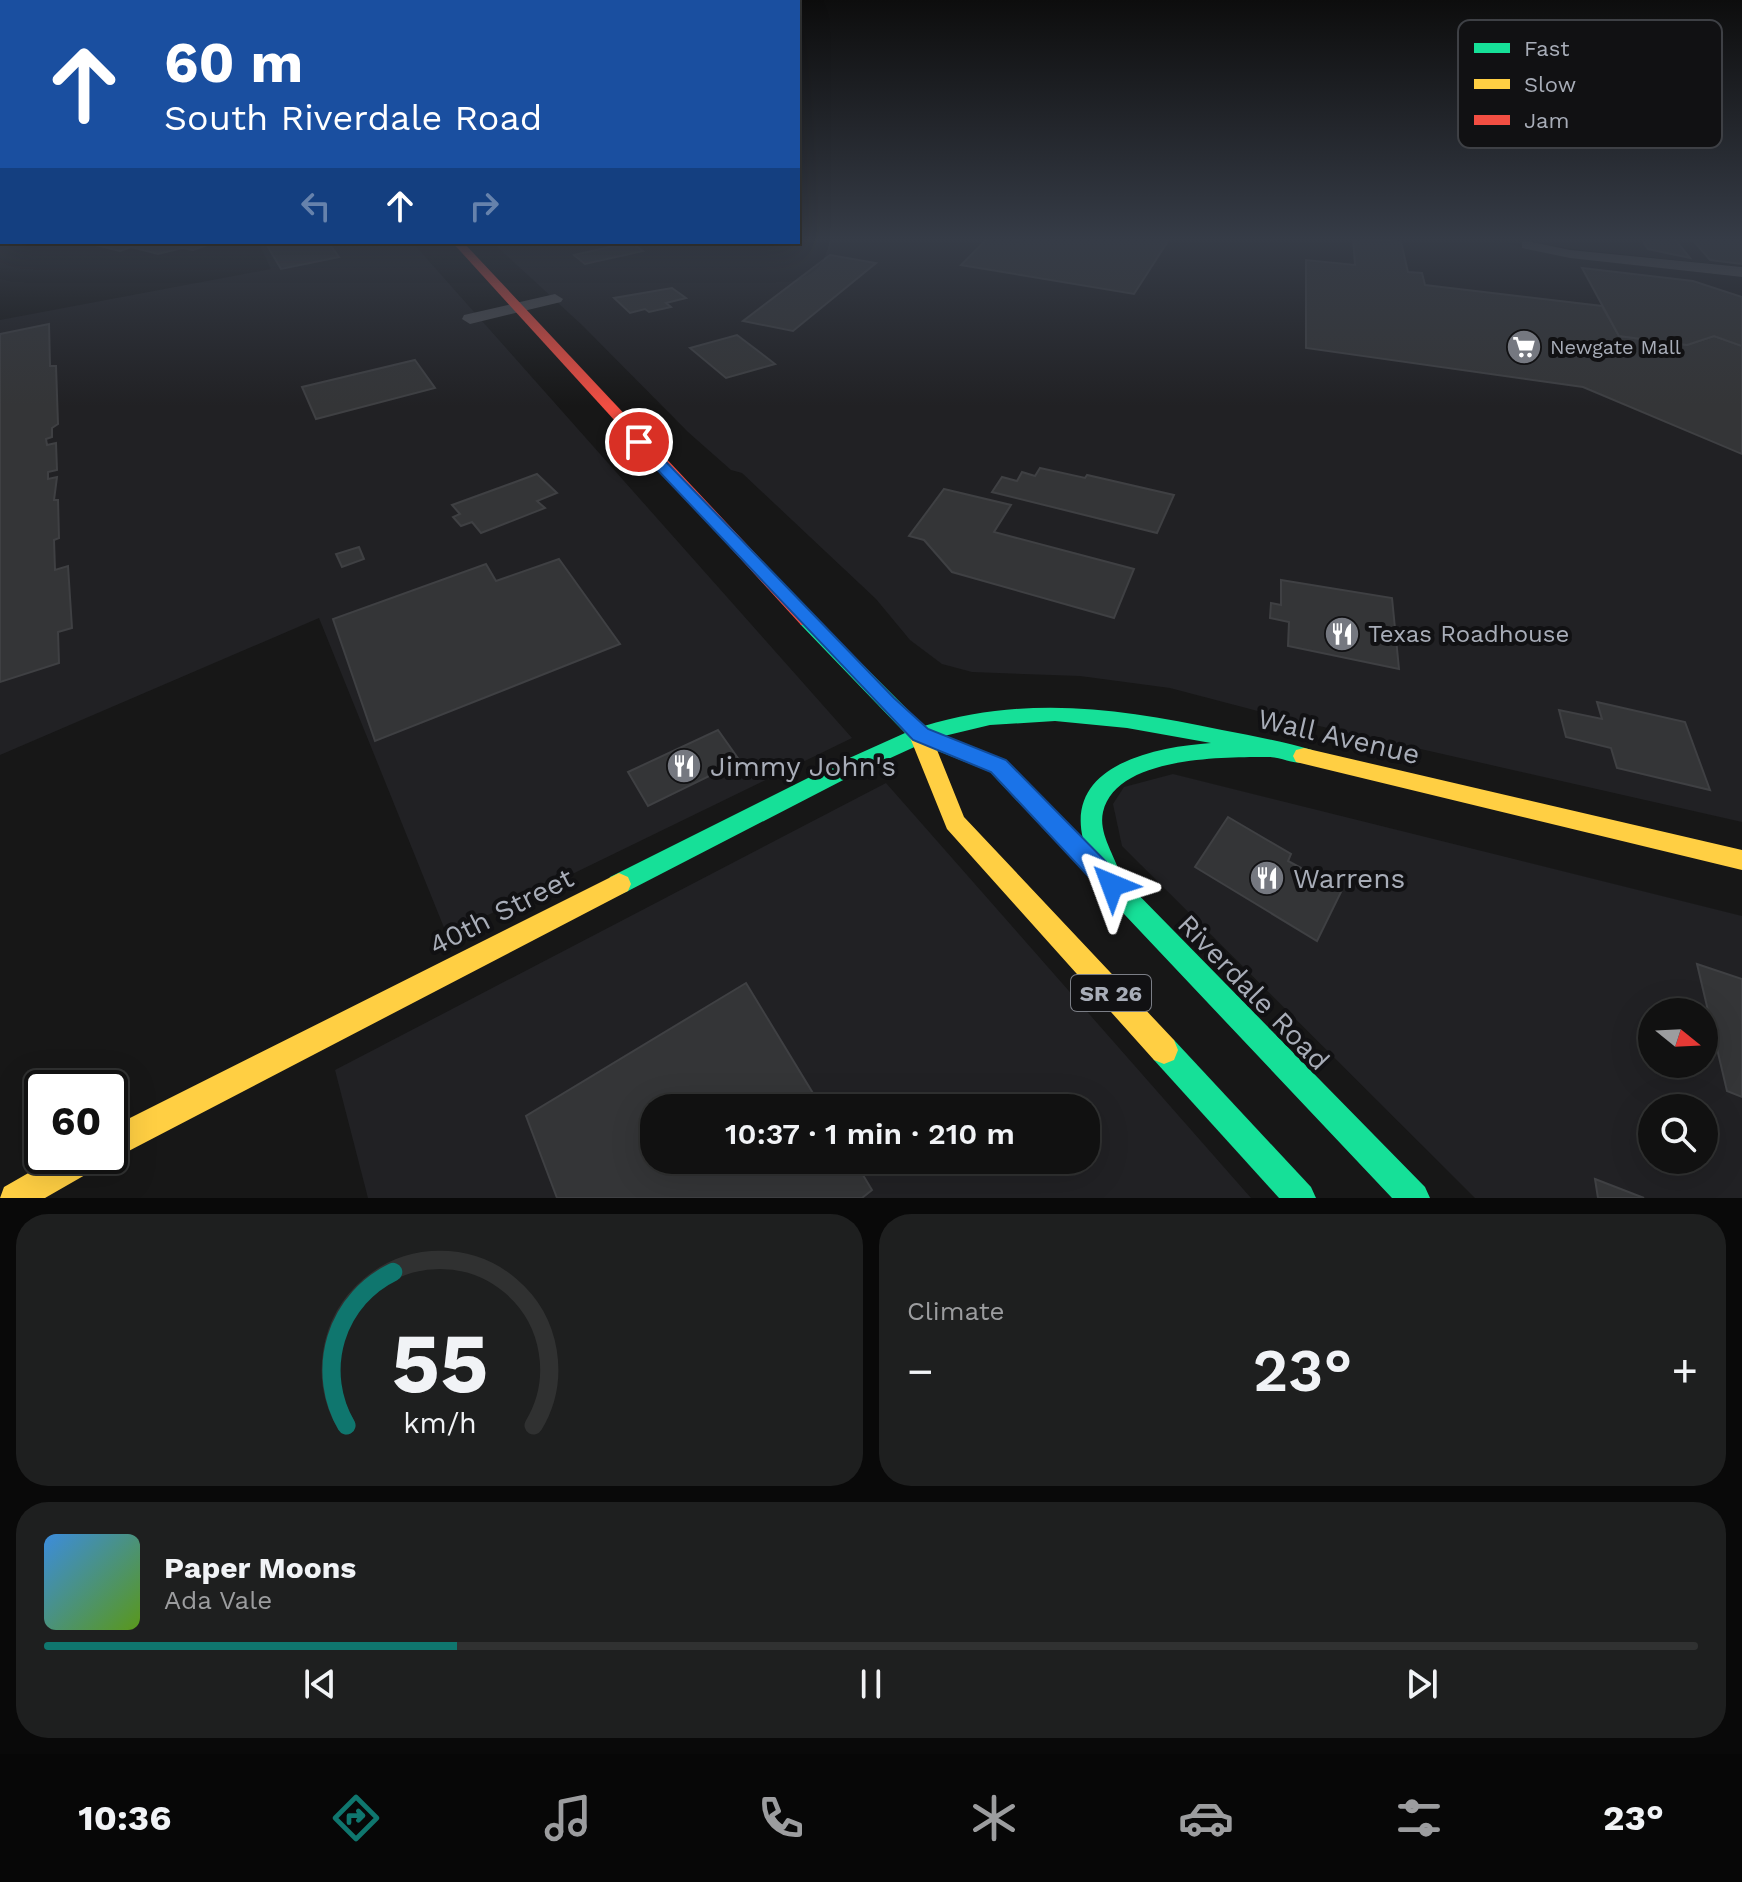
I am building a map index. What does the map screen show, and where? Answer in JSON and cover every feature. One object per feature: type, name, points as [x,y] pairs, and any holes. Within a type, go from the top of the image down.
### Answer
[{"type":"main road","name":"SR 26","points":[[506,294],[622,424],[920,735],[955,822],[1300,1198]]},
{"type":"main road","name":"Wall Avenue","points":[[920,735],[982,718],[1027,714],[1125,722],[1277,749],[1742,860]]},
{"type":"main road","name":"Riverdale Road","points":[[920,735],[998,766],[1414,1198]]},
{"type":"main road","name":"40th Street","points":[[128,1135],[464,961],[853,765],[920,735]]},
{"type":"main road","points":[[1112,885],[1092,827],[1091,812],[1094,799],[1109,777],[1133,764],[1159,758],[1277,749]]},
{"type":"main road","points":[[15,1198],[57,1174]]},
{"type":"street","points":[[470,319],[555,299]]},
{"type":"shaded area","points":[[139,294],[458,294],[852,738],[447,935],[319,618],[0,755],[0,320]]},
{"type":"shaded area","points":[[548,294],[1742,294],[1742,822],[1284,718],[1170,688],[1080,676],[972,672],[942,664],[910,640],[876,599],[742,473],[731,470],[688,432]]},
{"type":"shaded area","points":[[1173,774],[1742,916],[1742,1198],[1475,1198],[1122,846],[1113,804],[1124,787]]},
{"type":"shaded area","points":[[886,783],[1251,1198],[368,1198],[335,1070]]},
{"type":"building","points":[[638,294],[680,294],[686,298],[666,303],[671,307],[630,313],[614,298]]},
{"type":"building","points":[[779,294],[838,294],[793,331],[743,321]]},
{"type":"building","name":"Newgate Mall","points":[[1306,294],[1500,294],[1602,306],[1619,336],[1687,345],[1714,336],[1742,346],[1742,454],[1583,387],[1306,348]]},
{"type":"building","points":[[1596,294],[1733,294],[1742,297],[1742,346],[1714,336],[1687,345],[1619,336]]},
{"type":"building","points":[[49,324],[50,366],[56,366],[58,424],[52,428],[52,437],[46,439],[47,445],[56,443],[57,470],[48,472],[48,479],[57,477],[54,500],[58,500],[59,538],[54,540],[55,570],[68,566],[72,628],[58,632],[59,663],[0,682],[0,334]]},
{"type":"building","points":[[737,335],[775,364],[726,378],[690,348]]},
{"type":"building","points":[[415,360],[435,388],[316,419],[302,387]]},
{"type":"building","points":[[1040,468],[1085,478],[1087,475],[1174,495],[1157,533],[992,492],[1002,477],[1017,481],[1022,472],[1035,476]]},
{"type":"building","points":[[537,474],[557,493],[537,501],[545,508],[481,533],[472,522],[461,526],[453,517],[460,514],[452,505]]},
{"type":"building","points":[[944,489],[1011,505],[994,532],[1134,569],[1114,618],[952,572],[924,540],[909,536]]},
{"type":"building","points":[[359,547],[364,559],[342,567],[336,554]]},
{"type":"building","points":[[559,559],[620,644],[375,741],[333,619],[486,564],[496,581]]},
{"type":"building","name":"Texas Roadhouse","points":[[1281,580],[1392,598],[1399,669],[1288,646],[1289,622],[1270,618],[1271,603],[1281,605]]},
{"type":"building","points":[[1597,702],[1685,722],[1710,790],[1617,768],[1611,748],[1566,737],[1559,710],[1602,719]]},
{"type":"building","name":"Jimmy John's","points":[[718,730],[740,761],[648,806],[628,772]]},
{"type":"building","name":"Warrens","points":[[1228,817],[1291,854],[1288,861],[1342,890],[1317,941],[1195,867]]},
{"type":"building","points":[[1697,964],[1742,979],[1742,1097],[1727,1091],[1718,1053],[1718,998],[1705,998]]},
{"type":"building","points":[[746,983],[813,1094],[640,1094],[640,1174],[862,1174],[872,1190],[862,1198],[557,1198],[526,1116]]},
{"type":"building","points":[[1595,1179],[1644,1198],[1598,1198]]},
{"type":"traffic: fast","points":[[808,621],[920,735],[998,766],[1414,1198]]},
{"type":"traffic: fast","points":[[619,884],[871,756],[929,733],[990,717],[1055,714],[1127,720],[1304,756]]},
{"type":"traffic: fast","points":[[1109,876],[1099,853],[1091,819],[1102,789],[1120,773],[1170,756],[1277,749]]},
{"type":"traffic: fast","points":[[1164,1050],[1300,1198]]},
{"type":"traffic: slow","points":[[920,735],[955,822],[1164,1050]]},
{"type":"traffic: slow","points":[[1304,756],[1742,860]]},
{"type":"traffic: slow","points":[[128,1135],[619,884]]},
{"type":"traffic: slow","points":[[15,1198],[57,1174]]},
{"type":"traffic: jam","points":[[505,294],[808,621]]},
{"type":"place","name":"Newgate Mall","points":[[1524,347]]},
{"type":"place","name":"Texas Roadhouse","points":[[1342,634]]},
{"type":"place","name":"Jimmy John's","points":[[684,766]]},
{"type":"place","name":"Warrens","points":[[1267,878]]},
{"type":"route","points":[[639,442],[920,735],[998,766],[1112,885]]}]
